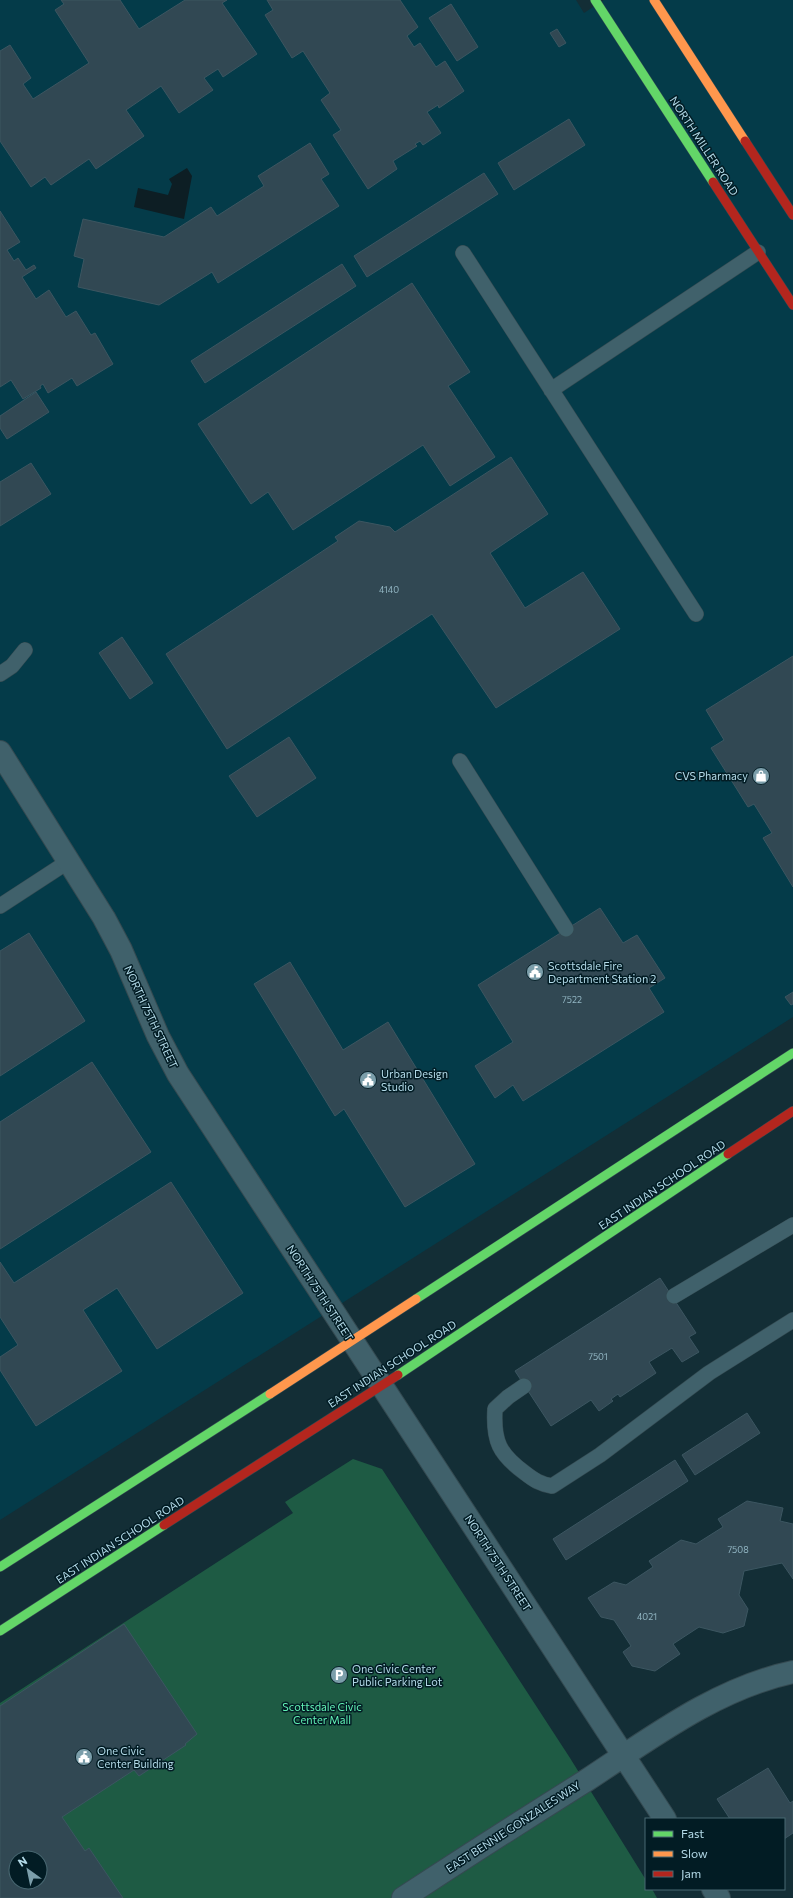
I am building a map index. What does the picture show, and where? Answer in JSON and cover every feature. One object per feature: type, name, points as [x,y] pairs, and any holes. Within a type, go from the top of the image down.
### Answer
[{"type":"main road","name":"NORTH MILLER ROAD","points":[[595,0],[793,305]]},
{"type":"main road","points":[[654,0],[793,215]]},
{"type":"main road","points":[[0,1567],[352,1341],[793,1053]]},
{"type":"main road","name":"EAST INDIAN SCHOOL ROAD","points":[[0,1631],[381,1386],[793,1111]]},
{"type":"street","name":"NORTH 75TH STREET","points":[[0,752],[104,918],[121,950],[158,1036],[178,1074],[664,1818]]},
{"type":"street","name":"EAST BENNIE GONZALES WAY","points":[[403,1898],[623,1756],[710,1703],[769,1678],[793,1672]]},
{"type":"street","points":[[713,1890],[719,1898]]},
{"type":"lane","points":[[551,390],[758,252]]},
{"type":"lane","points":[[463,253],[696,614]]},
{"type":"lane","points":[[0,674],[12,666],[25,650]]},
{"type":"lane","points":[[460,761],[566,929]]},
{"type":"lane","points":[[0,906],[69,861]]},
{"type":"lane","points":[[674,1296],[793,1225]]},
{"type":"lane","points":[[524,1386],[508,1397],[495,1409],[494,1426],[498,1441],[503,1454],[515,1466],[540,1484],[552,1486],[600,1455],[709,1373],[793,1320]]},
{"type":"shaded area","points":[[0,0],[576,0],[584,13],[604,0],[793,0],[793,1017],[0,1520]]},
{"type":"shaded area","points":[[187,168],[192,176],[184,219],[134,207],[138,188],[168,195],[172,184],[169,179]]},
{"type":"green space","name":"Scottsdale Civic Center Mall","points":[[353,1459],[382,1469],[570,1758],[645,1878],[645,1890],[653,1890],[657,1898],[0,1898],[0,1703],[293,1513],[285,1502]]},
{"type":"building","points":[[61,0],[120,0],[139,29],[185,0],[227,0],[222,3],[257,54],[223,77],[218,69],[204,78],[213,90],[179,113],[161,86],[126,110],[144,136],[96,169],[89,159],[51,185],[45,177],[31,187],[0,141],[0,51],[10,45],[31,78],[23,84],[33,99],[89,63],[55,10],[64,4]]},
{"type":"building","points":[[267,0],[400,0],[418,27],[407,36],[414,47],[420,43],[436,67],[445,61],[464,91],[439,108],[438,105],[427,112],[441,133],[423,145],[420,141],[415,144],[417,146],[393,161],[397,169],[368,189],[333,135],[341,130],[321,100],[330,93],[303,51],[292,58],[265,15],[273,10]]},
{"type":"building","points":[[451,4],[478,47],[457,61],[429,18]]},
{"type":"building","points":[[557,29],[566,43],[559,47],[550,33]]},
{"type":"building","points":[[569,119],[585,145],[514,190],[498,163]]},
{"type":"building","points":[[310,143],[329,174],[321,179],[339,206],[218,283],[212,272],[159,305],[78,287],[84,259],[74,256],[83,219],[164,237],[211,207],[217,216],[264,186],[258,176]]},
{"type":"building","points":[[484,173],[498,194],[367,277],[354,256]]},
{"type":"building","points":[[0,211],[20,242],[7,250],[14,261],[18,258],[26,270],[34,265],[36,268],[22,277],[36,299],[49,290],[66,317],[76,311],[91,335],[95,333],[113,364],[77,386],[72,378],[48,393],[43,384],[40,386],[41,388],[23,399],[11,380],[0,387]]},
{"type":"building","points":[[342,264],[356,286],[205,383],[191,361]]},
{"type":"building","points":[[412,283],[470,372],[448,386],[495,457],[450,486],[423,445],[293,530],[268,492],[251,504],[198,424]]},
{"type":"building","points":[[36,392],[49,412],[7,439],[0,428],[0,416]]},
{"type":"building","points":[[511,457],[548,514],[490,553],[525,608],[583,572],[620,629],[496,708],[432,614],[227,749],[166,654],[338,541],[335,537],[359,521],[390,527],[395,532]]},
{"type":"building","points":[[31,463],[51,494],[0,526],[0,482]]},
{"type":"building","points":[[122,637],[153,683],[130,699],[99,653]]},
{"type":"building","name":"CVS Pharmacy","points":[[793,656],[793,887],[763,838],[772,833],[754,804],[748,807],[711,748],[724,740],[706,710]]},
{"type":"building","points":[[289,737],[316,778],[257,817],[229,776]]},
{"type":"building","name":"Scottsdale Fire Department Station 2","points":[[600,908],[623,943],[637,935],[665,978],[649,988],[664,1012],[523,1101],[513,1085],[495,1098],[475,1066],[513,1042],[478,985]]},
{"type":"building","points":[[29,933],[85,1021],[0,1076],[0,951]]},
{"type":"building","name":"Urban Design Studio","points":[[290,962],[343,1050],[388,1022],[475,1164],[405,1207],[344,1109],[335,1116],[254,984]]},
{"type":"building","points":[[793,992],[793,1004],[791,1005],[785,997]]},
{"type":"building","points":[[92,1062],[151,1152],[0,1249],[0,1122]]},
{"type":"building","points":[[171,1182],[243,1293],[157,1349],[117,1288],[83,1310],[122,1371],[36,1426],[0,1370],[0,1357],[18,1345],[0,1317],[0,1262],[14,1283]]},
{"type":"building","points":[[660,1278],[696,1333],[689,1337],[699,1352],[682,1362],[672,1348],[649,1362],[656,1373],[620,1397],[618,1394],[611,1399],[613,1401],[599,1411],[591,1400],[551,1426],[515,1371]]},
{"type":"building","points":[[747,1413],[760,1433],[695,1475],[682,1455]]},
{"type":"building","points":[[675,1460],[688,1481],[566,1560],[553,1539]]},
{"type":"building","points":[[747,1501],[783,1508],[780,1521],[793,1524],[793,1579],[782,1563],[744,1571],[739,1595],[748,1609],[744,1626],[723,1633],[699,1627],[673,1644],[680,1654],[655,1671],[632,1666],[623,1652],[631,1646],[614,1620],[601,1617],[588,1598],[614,1582],[626,1585],[653,1567],[649,1561],[681,1540],[696,1544],[723,1527],[718,1519]]},
{"type":"building","name":"One Civic Center Building","points":[[124,1624],[197,1734],[185,1744],[186,1745],[139,1776],[134,1770],[62,1817],[85,1851],[89,1848],[123,1898],[0,1898],[0,1706]]},
{"type":"building","points":[[768,1768],[790,1803],[793,1801],[793,1833],[785,1838],[785,1818],[729,1818],[717,1799]]},
{"type":"traffic: fast","points":[[595,0],[713,182]]},
{"type":"traffic: fast","points":[[416,1299],[793,1053]]},
{"type":"traffic: fast","points":[[398,1375],[728,1154]]},
{"type":"traffic: fast","points":[[0,1567],[270,1394]]},
{"type":"traffic: fast","points":[[0,1631],[164,1525]]},
{"type":"traffic: slow","points":[[654,0],[745,141]]},
{"type":"traffic: slow","points":[[270,1394],[416,1299]]},
{"type":"traffic: jam","points":[[745,141],[793,215]]},
{"type":"traffic: jam","points":[[713,182],[793,305]]},
{"type":"traffic: jam","points":[[728,1154],[793,1111]]},
{"type":"traffic: jam","points":[[164,1525],[398,1375]]},
{"type":"place","name":"CVS Pharmacy","points":[[761,776]]},
{"type":"place","name":"Scottsdale Fire Department Station 2","points":[[535,972]]},
{"type":"place","name":"Urban Design Studio","points":[[368,1080]]},
{"type":"place","name":"One Civic Center Public Parking Lot","points":[[339,1675]]},
{"type":"place","name":"One Civic Center Building","points":[[84,1757]]}]
